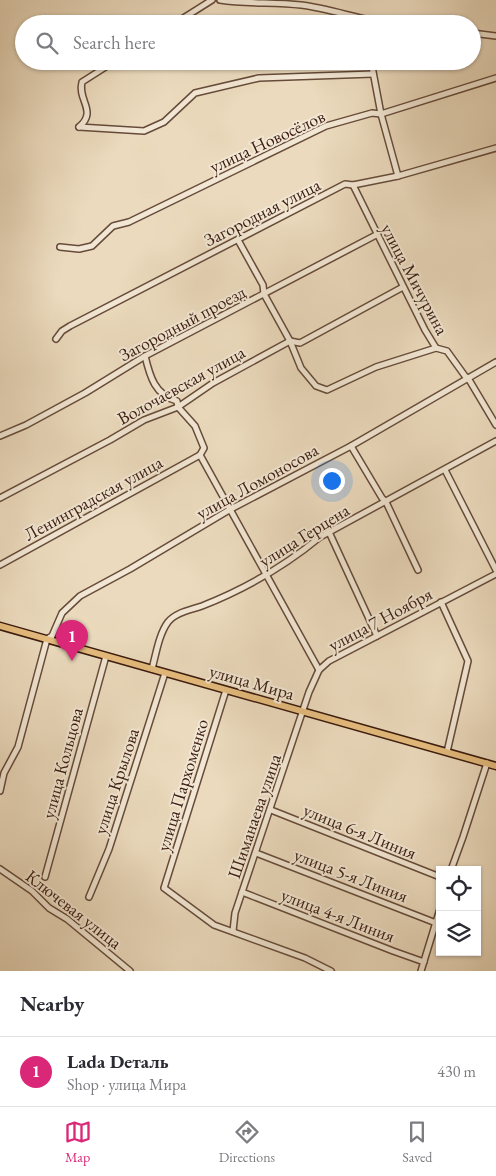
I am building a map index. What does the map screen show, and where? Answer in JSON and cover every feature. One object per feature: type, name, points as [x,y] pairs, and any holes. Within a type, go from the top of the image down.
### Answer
[{"type":"main road","name":"улица Мира","points":[[0,626],[496,766]]},
{"type":"street","points":[[188,15],[212,0]]},
{"type":"street","points":[[220,0],[240,3],[298,5],[347,15]]},
{"type":"street","points":[[481,34],[496,36]]},
{"type":"street","points":[[100,70],[82,82],[80,89],[88,109],[86,121],[78,127],[144,130],[164,122],[195,93],[259,78],[373,74]]},
{"type":"street","points":[[372,70],[381,114],[398,176]]},
{"type":"street","name":"улица Новосёлов","points":[[60,248],[92,246],[113,226],[129,222],[326,126],[372,113],[381,114],[496,78]]},
{"type":"street","name":"Загородная улица","points":[[56,339],[62,331],[70,326],[345,184],[353,185],[398,176],[496,148]]},
{"type":"street","name":"улица Мичурина","points":[[353,185],[376,235],[436,348],[447,351],[464,376],[468,378],[496,425]]},
{"type":"street","name":"Загородный проезд","points":[[0,436],[26,425],[85,393],[145,356],[376,235]]},
{"type":"street","points":[[238,240],[263,285],[264,294],[290,342],[301,368],[316,386],[327,390],[376,367],[436,348]]},
{"type":"street","name":"Волочаевская улица","points":[[0,498],[144,420],[178,407],[213,383],[290,342],[300,343],[403,287]]},
{"type":"street","points":[[145,356],[148,370],[156,388],[166,398],[177,401],[178,407],[195,426],[204,448],[200,455],[319,670]]},
{"type":"street","name":"улица Ломоносова","points":[[0,791],[4,773],[18,747],[47,639],[52,636],[62,613],[80,596],[130,569],[229,510],[351,446],[484,367],[496,362]]},
{"type":"street","name":"улица Герцена","points":[[152,669],[160,639],[168,622],[177,614],[211,602],[266,576],[329,532],[496,441]]},
{"type":"street","points":[[351,446],[386,502],[418,570]]},
{"type":"street","name":"Ленинградская улица","points":[[0,565],[200,455]]},
{"type":"street","points":[[445,470],[496,570]]},
{"type":"street","points":[[329,532],[377,636]]},
{"type":"street","name":"улица 7 Ноября","points":[[303,712],[319,670],[329,661],[496,574]]},
{"type":"street","points":[[441,602],[468,661],[447,752]]},
{"type":"street","name":"улица Кольцова","points":[[45,877],[106,656]]},
{"type":"street","name":"улица Крылова","points":[[89,897],[109,850],[164,672]]},
{"type":"street","name":"улица Пархоменко","points":[[226,690],[164,888],[214,925],[233,931]]},
{"type":"street","name":"Шиманаева улица","points":[[233,931],[235,913],[303,712]]},
{"type":"street","points":[[452,866],[487,763]]},
{"type":"street","name":"улица 6-я Линия","points":[[271,810],[436,875]]},
{"type":"street","name":"улица 5-я Линия","points":[[256,853],[436,923]]},
{"type":"street","name":"Ключевая улица","points":[[0,869],[32,891],[49,908],[67,919],[130,971]]},
{"type":"street","name":"улица 4-я Линия","points":[[242,892],[424,962]]},
{"type":"street","points":[[421,971],[436,923]]},
{"type":"street","points":[[233,931],[305,958],[331,971]]},
{"type":"place","name":"Lada Dеталь","points":[[72,661]]}]
